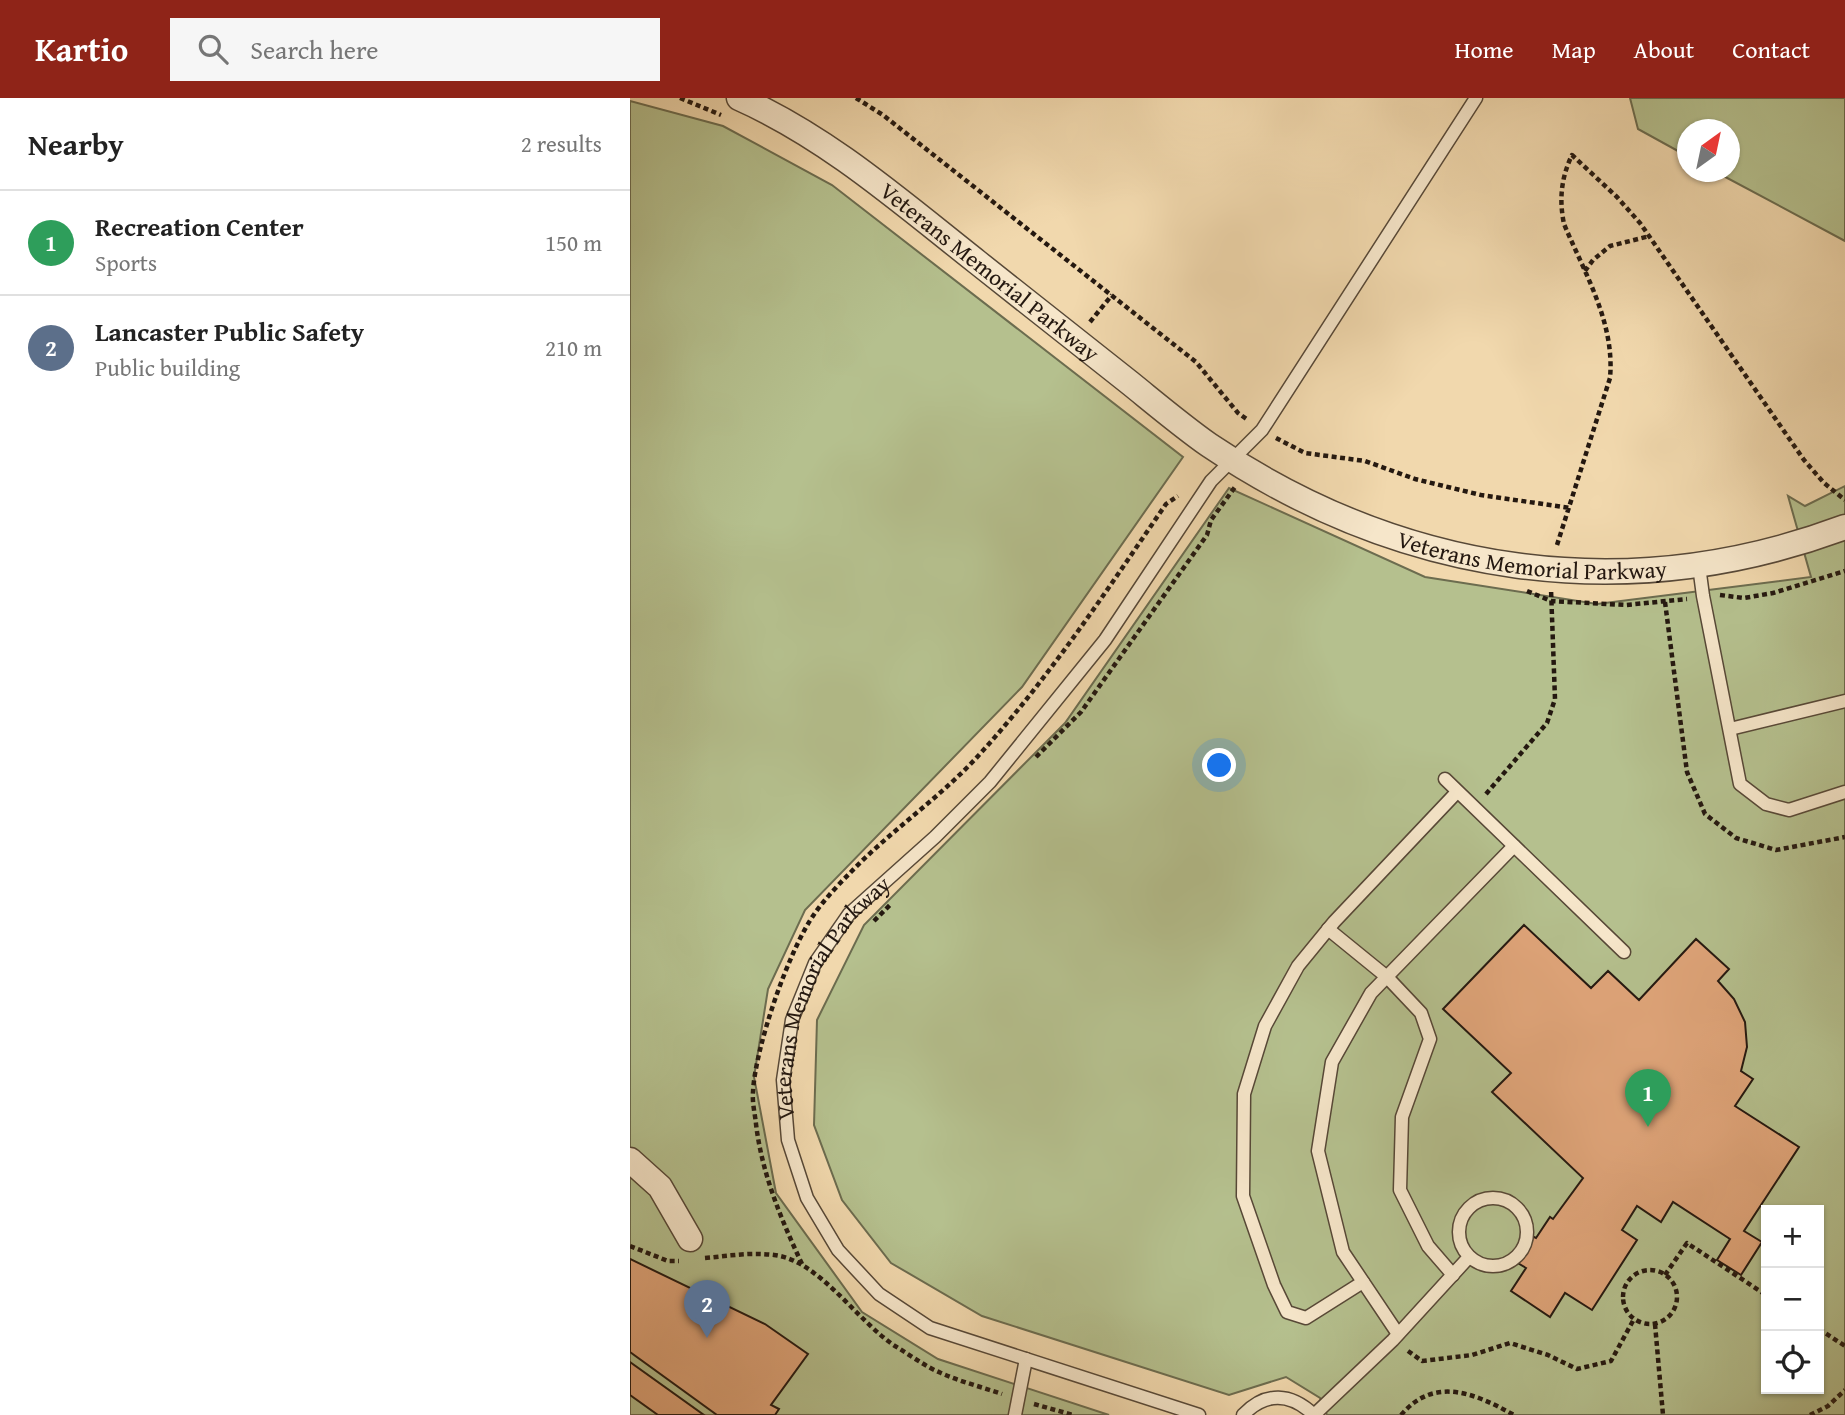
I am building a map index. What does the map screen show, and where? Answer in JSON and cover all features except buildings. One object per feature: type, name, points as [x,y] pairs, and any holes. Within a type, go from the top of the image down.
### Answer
[{"type":"street","name":"Veterans Memorial Parkway","points":[[733,108],[764,109],[853,164],[1200,439],[1291,494],[1345,520],[1408,543],[1510,565],[1552,569],[1657,571],[1699,566],[1816,537],[1845,527]]},
{"type":"street","points":[[630,1160],[660,1187],[688,1253]]},
{"type":"lane","points":[[1233,460],[1262,430],[1476,98]]},
{"type":"lane","name":"Veterans Memorial Parkway","points":[[1199,1415],[930,1328],[879,1294],[838,1250],[807,1198],[788,1140],[783,1080],[792,1020],[815,963],[849,914],[935,837],[990,782],[1105,640],[1211,481],[1233,460]]},
{"type":"lane","points":[[1699,566],[1740,784],[1766,804],[1789,810],[1845,792]]},
{"type":"lane","points":[[1730,729],[1845,701]]},
{"type":"lane","points":[[1445,779],[1624,952]]},
{"type":"lane","points":[[1363,1282],[1306,1318],[1287,1312],[1274,1285],[1243,1196],[1244,1094],[1265,1026],[1298,966],[1328,929],[1457,792]]},
{"type":"lane","points":[[1395,1337],[1343,1252],[1318,1151],[1332,1062],[1371,993],[1514,846]]},
{"type":"lane","points":[[1328,929],[1387,977],[1421,1013],[1430,1039],[1402,1117],[1400,1190],[1428,1246],[1453,1275]]},
{"type":"lane","points":[[1491,1198],[1503,1199],[1515,1206],[1526,1225],[1527,1237],[1521,1252],[1513,1261],[1494,1267],[1482,1265],[1469,1257],[1458,1236],[1463,1214],[1471,1205],[1491,1198]]},
{"type":"lane","points":[[1243,1415],[1256,1403],[1271,1398],[1287,1398],[1302,1404],[1314,1415],[1395,1337],[1469,1257]]},
{"type":"lane","points":[[1015,1415],[1026,1359]]},
{"type":"path","points":[[680,98],[733,108]]},
{"type":"path","points":[[856,98],[894,123],[1196,362],[1238,412],[1262,430],[1305,453],[1365,461],[1415,479],[1480,495],[1570,508]]},
{"type":"path","points":[[1554,556],[1610,378],[1612,358],[1606,324],[1564,224],[1562,183],[1572,155],[1618,197],[1650,236],[1804,460],[1824,483],[1845,500]]},
{"type":"path","points":[[1585,271],[1593,260],[1610,246],[1650,236]]},
{"type":"path","points":[[1083,330],[1112,295]]},
{"type":"path","points":[[802,1264],[774,1200],[760,1155],[753,1093],[758,1061],[774,1004],[795,950],[814,914],[849,873],[977,757],[1036,690],[1069,647],[1166,504],[1180,495],[1185,487]]},
{"type":"path","points":[[1031,762],[1080,712],[1207,535],[1211,520],[1234,487],[1242,489]]},
{"type":"path","points":[[1521,588],[1550,601],[1626,605],[1720,594],[1744,598],[1773,593],[1845,571]]},
{"type":"path","points":[[1474,807],[1547,723],[1555,699],[1551,582]]},
{"type":"path","points":[[874,921],[894,901]]},
{"type":"path","points":[[1665,1275],[1686,1243],[1761,1292]]},
{"type":"path","points":[[630,1246],[668,1262],[688,1253],[757,1254],[777,1255],[802,1264],[818,1275],[872,1328],[895,1346],[940,1373],[1073,1415]]},
{"type":"path","points":[[1651,1270],[1665,1275],[1676,1290],[1677,1298],[1671,1315],[1655,1324],[1641,1323],[1634,1319],[1625,1307],[1623,1292],[1626,1285],[1643,1271],[1651,1270]]},
{"type":"path","points":[[1395,1337],[1422,1361],[1472,1356],[1510,1343],[1548,1355],[1577,1369],[1611,1361],[1634,1319]]},
{"type":"path","points":[[1655,1324],[1663,1415]]},
{"type":"path","points":[[1822,1331],[1845,1346]]},
{"type":"path","points":[[1810,1415],[1828,1406],[1845,1390]]},
{"type":"path","points":[[1401,1415],[1423,1397],[1445,1391],[1468,1392],[1514,1415]]},
{"type":"green space","points":[[1630,98],[1845,98],[1845,241],[1735,182],[1740,182],[1740,119],[1677,119],[1677,150],[1638,129]]},
{"type":"green space","points":[[630,101],[723,126],[832,185],[1183,457],[1022,687],[805,910],[768,989],[754,1077],[776,1193],[862,1312],[938,1359],[1109,1415],[630,1415]]},
{"type":"green space","points":[[1845,486],[1845,1415],[1327,1415],[1320,1398],[1286,1377],[1229,1395],[982,1316],[891,1263],[842,1200],[814,1125],[817,1020],[864,925],[1065,723],[1229,488],[1425,577],[1597,604],[1811,577],[1788,496],[1805,506]]},
{"type":"place","name":"Recreation Center","points":[[1648,1127]]},
{"type":"place","name":"Lancaster Public Safety","points":[[707,1338]]}]
